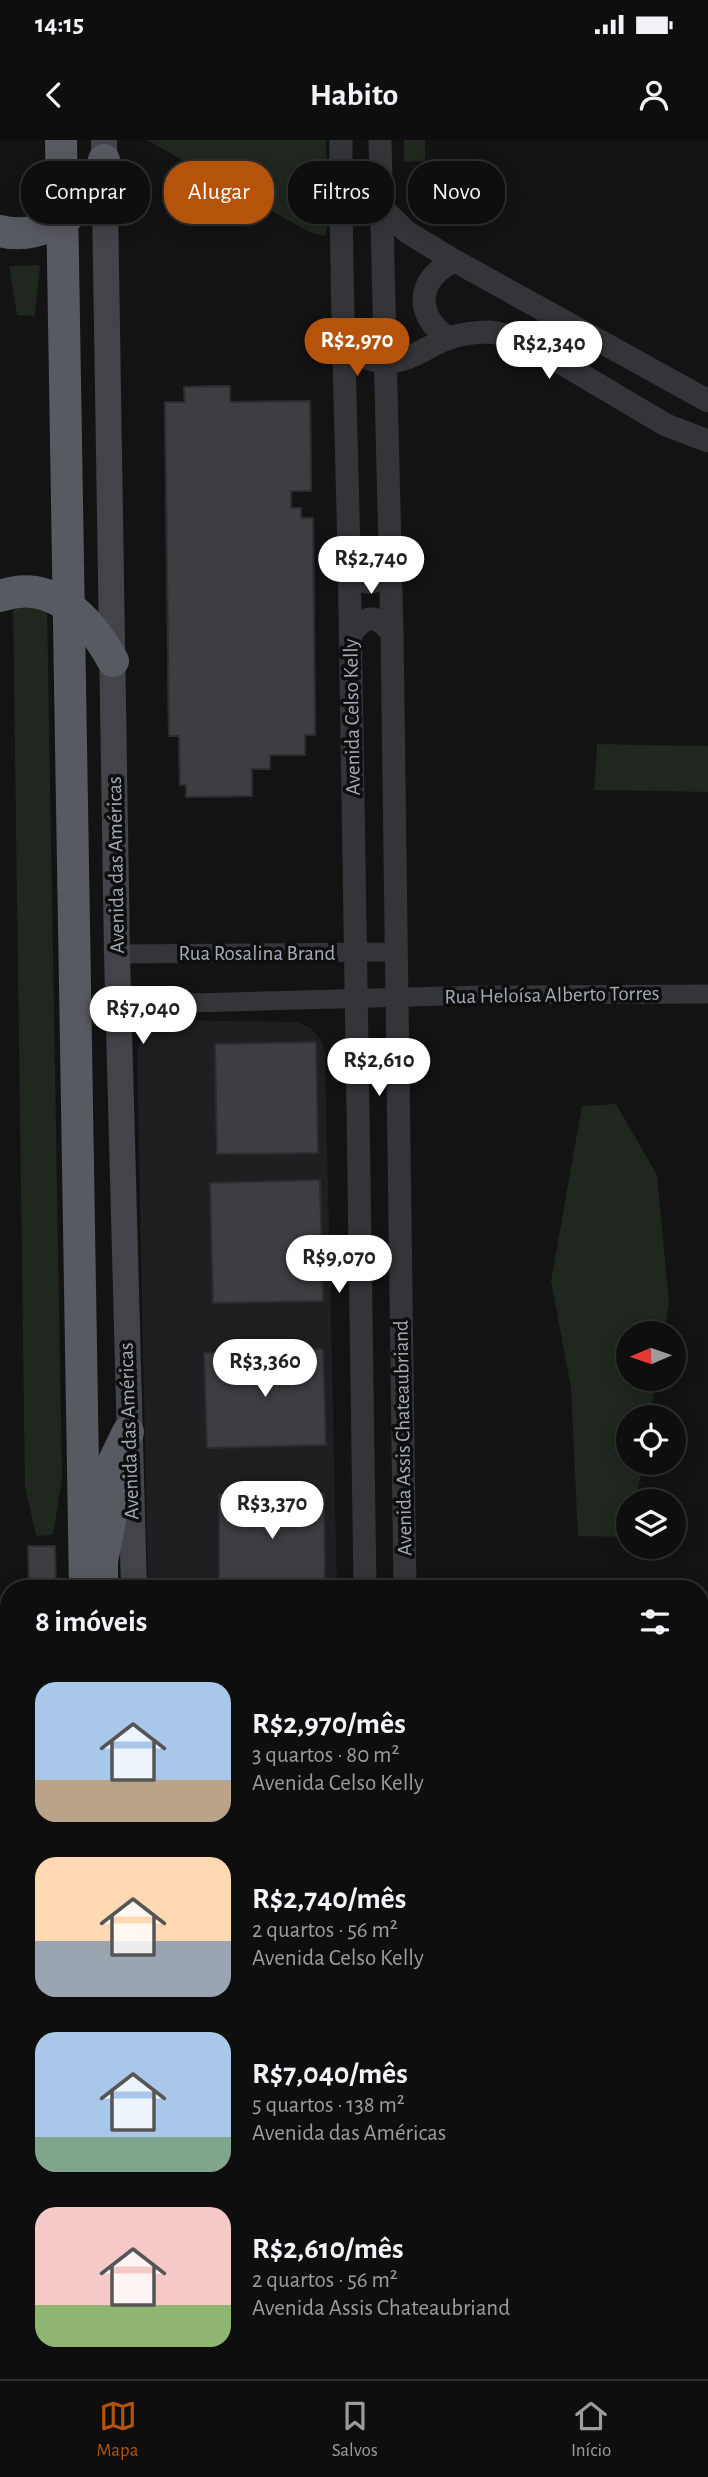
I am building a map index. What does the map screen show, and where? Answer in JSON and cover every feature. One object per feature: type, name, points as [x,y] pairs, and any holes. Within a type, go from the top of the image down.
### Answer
[{"type":"highway","name":"Avenida das Américas","points":[[61,140],[61,161]]},
{"type":"highway","points":[[0,231],[24,233],[44,229],[53,224]]},
{"type":"highway","name":"Avenida das Américas","points":[[62,224],[85,1580]]},
{"type":"highway","points":[[0,596],[17,592],[41,593],[69,606],[92,628],[113,661]]},
{"type":"highway","points":[[101,1580],[110,1521],[111,1472],[128,1432]]},
{"type":"main road","name":"Avenida das Américas","points":[[104,150],[118,1005],[134,1580]]},
{"type":"street","name":"Avenida Celso Kelly","points":[[341,140],[340,269],[345,348],[350,570],[356,1000]]},
{"type":"street","name":"Avenida Celso Kelly","points":[[380,140],[380,161]]},
{"type":"street","points":[[394,220],[407,232],[455,261],[708,401]]},
{"type":"street","name":"Avenida Celso Kelly","points":[[382,224],[391,570],[396,952]]},
{"type":"street","points":[[449,338],[429,321],[424,295],[436,272],[455,261]]},
{"type":"street","points":[[345,348],[358,355],[386,362],[398,360],[449,338],[470,333],[492,332],[509,336],[531,345],[666,425],[708,441]]},
{"type":"street","points":[[350,570],[358,579],[370,583],[380,580],[391,570]]},
{"type":"street","points":[[351,634],[360,622],[370,618],[383,621],[392,633]]},
{"type":"street","name":"Rua Rosalina Brand","points":[[117,954],[396,952]]},
{"type":"street","name":"Avenida Assis Chateaubriand","points":[[396,952],[405,1580]]},
{"type":"street","name":"Rua Heloísa Alberto Torres","points":[[396,998],[708,994]]},
{"type":"street","points":[[118,1005],[396,998]]},
{"type":"street","name":"Avenida Assis Chateaubriand","points":[[356,1000],[365,1580]]},
{"type":"street","points":[[358,1136],[369,1123],[379,1120],[390,1125],[398,1136]]},
{"type":"shaded area","points":[[147,140],[326,140],[327,161],[288,161],[288,220],[274,212],[274,161],[184,161]]},
{"type":"shaded area","points":[[404,140],[425,140],[425,161],[404,162]]},
{"type":"shaded area","points":[[295,224],[328,224],[325,236],[309,232]]},
{"type":"shaded area","points":[[40,265],[35,316],[17,315],[9,266]]},
{"type":"shaded area","points":[[13,605],[47,606],[62,1478],[53,1535],[36,1536],[25,1486]]},
{"type":"shaded area","points":[[597,744],[708,746],[708,792],[594,790]]},
{"type":"shaded area","points":[[164,1020],[296,1022],[311,1028],[320,1039],[325,1053],[337,1580],[148,1580],[137,1054],[140,1037],[150,1025]]},
{"type":"shaded area","points":[[616,1104],[657,1175],[669,1303],[666,1321],[616,1321],[616,1391],[654,1391],[652,1405],[616,1405],[616,1475],[641,1475],[638,1489],[616,1489],[616,1537],[578,1536],[571,1387],[551,1281],[582,1106]]},
{"type":"building","points":[[230,386],[230,402],[310,401],[311,491],[291,491],[291,508],[301,508],[301,518],[313,518],[315,735],[305,735],[305,755],[270,755],[270,769],[252,769],[252,796],[186,797],[186,785],[180,785],[179,736],[169,736],[165,402],[185,402],[184,387]],"holes":[[[202,479],[221,479],[280,536],[281,560],[270,571],[238,572],[238,562],[218,562],[218,542],[207,542],[207,532],[194,520],[194,488]],[[267,631],[281,644],[282,714],[273,723],[206,725],[196,711],[195,682],[209,672],[208,662],[220,662],[220,643],[240,642],[240,632]]]},
{"type":"building","points":[[230,386],[230,402],[310,401],[311,491],[291,491],[291,508],[301,508],[301,518],[313,518],[315,735],[305,735],[305,755],[270,755],[270,769],[252,769],[252,796],[186,797],[186,785],[180,785],[179,736],[169,736],[165,402],[185,402],[184,387]]},
{"type":"building","points":[[316,1042],[318,1153],[217,1154],[215,1044]]},
{"type":"building","points":[[320,1180],[323,1301],[213,1303],[210,1183]]},
{"type":"building","points":[[323,1349],[326,1445],[207,1448],[204,1353]]},
{"type":"building","points":[[324,1493],[325,1580],[219,1580],[219,1494]]},
{"type":"building","points":[[28,1546],[55,1546],[56,1580],[29,1580]]}]
